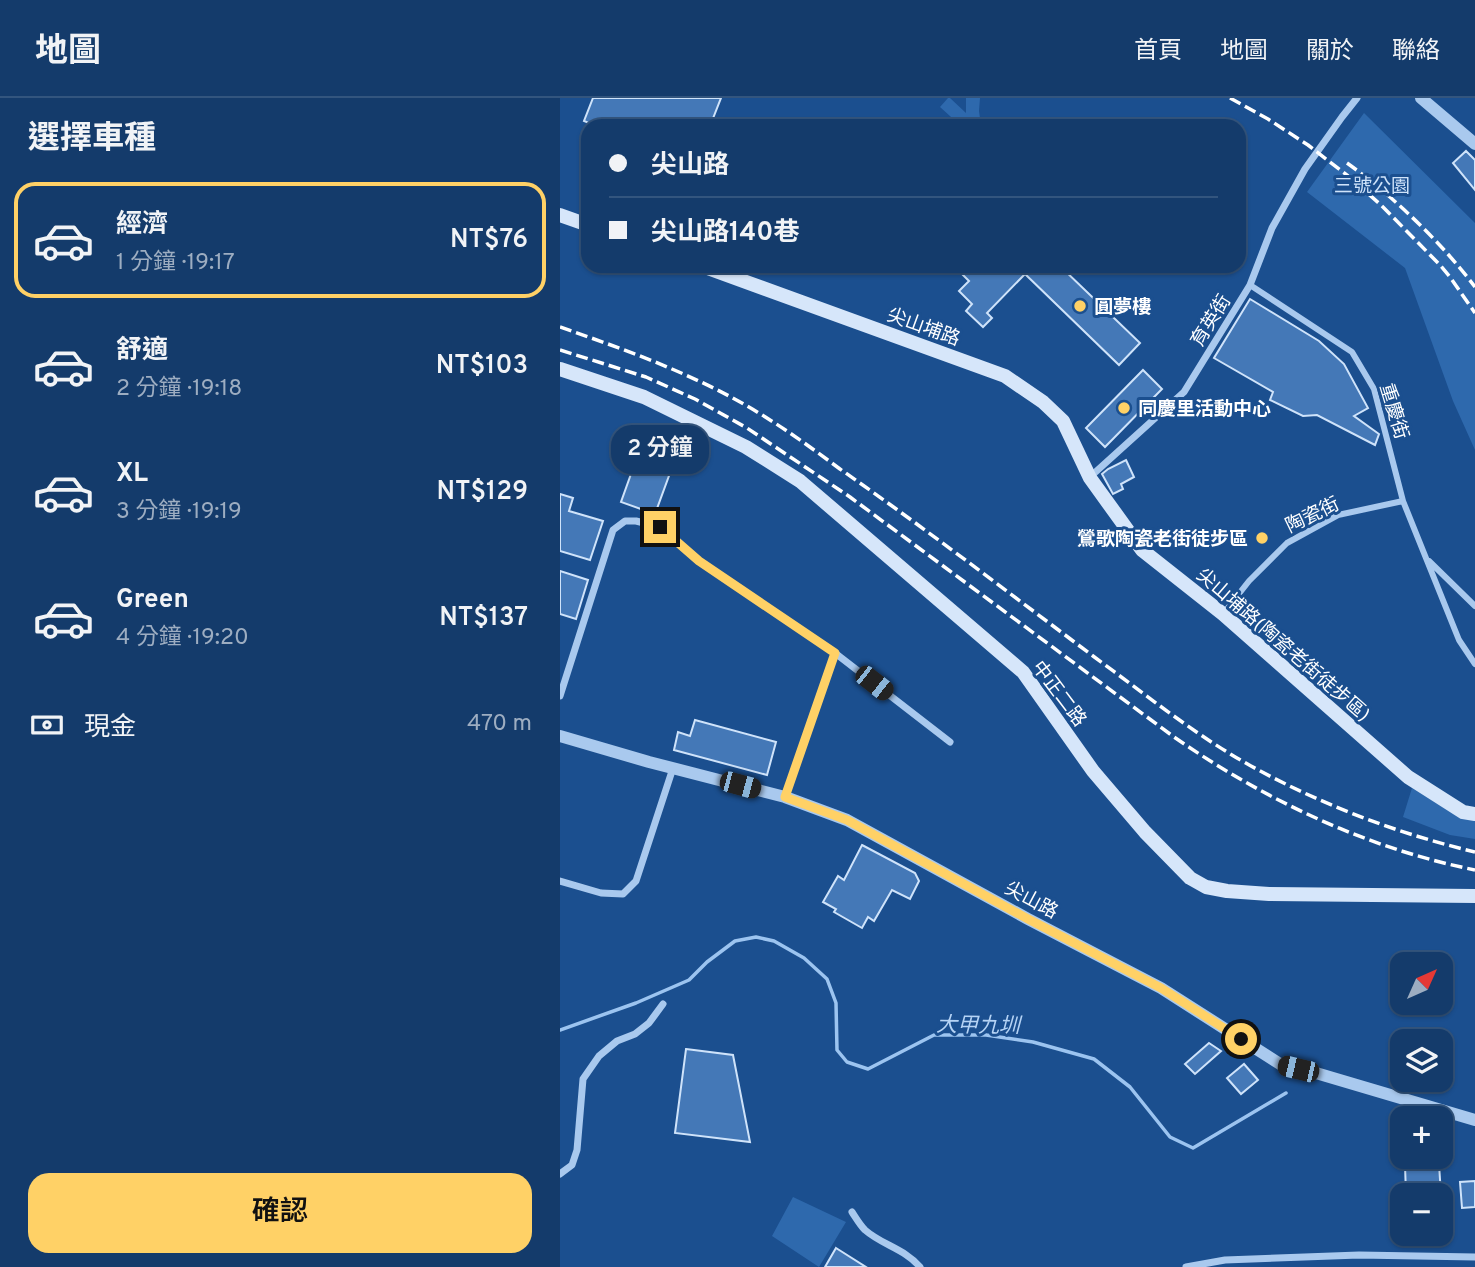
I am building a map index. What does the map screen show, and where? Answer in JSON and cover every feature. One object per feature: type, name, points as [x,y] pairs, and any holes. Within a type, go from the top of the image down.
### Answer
[{"type":"main road","points":[[560,215],[581,222]]},
{"type":"main road","name":"尖山埔路","points":[[721,273],[1004,376],[1043,402],[1063,421],[1090,478]]},
{"type":"main road","name":"中正二路","points":[[560,369],[657,403],[746,447],[800,481],[1023,672],[1093,771],[1144,832],[1189,878],[1206,887],[1269,894],[1475,896]]},
{"type":"main road","name":"尖山埔路(陶瓷老街徒步區)","points":[[1090,478],[1142,550],[1223,614],[1408,777],[1463,812],[1475,814]]},
{"type":"street","name":"育英街","points":[[1090,478],[1184,392],[1250,285],[1272,228],[1305,169],[1357,98]]},
{"type":"street","points":[[1421,98],[1475,144]]},
{"type":"street","name":"重慶街","points":[[1250,285],[1352,352],[1374,389],[1403,501],[1459,640],[1475,664]]},
{"type":"street","name":"陶瓷街","points":[[1223,614],[1249,581],[1287,543],[1338,515],[1403,501]]},
{"type":"street","points":[[560,696],[613,530],[625,521],[636,521],[660,527],[699,561],[835,653],[950,742]]},
{"type":"street","name":"重慶街","points":[[1427,559],[1475,606]]},
{"type":"street","points":[[785,797],[835,653]]},
{"type":"street","name":"尖山路","points":[[560,736],[785,797],[847,820],[1161,988],[1280,1064],[1475,1120]]},
{"type":"street","points":[[560,881],[601,893],[623,894],[636,881],[673,768]]},
{"type":"street","points":[[560,1174],[572,1165],[577,1150],[583,1079],[599,1056],[617,1041],[635,1034],[649,1023],[663,1004]]},
{"type":"street","points":[[852,1212],[863,1228],[875,1238],[912,1258],[920,1267]]},
{"type":"street","points":[[1186,1267],[1224,1260],[1359,1255],[1475,1257]]},
{"type":"green space","points":[[950,98],[966,113],[966,98],[980,98],[980,119],[953,119],[940,107]]},
{"type":"green space","name":"三號公園","points":[[1364,113],[1475,223],[1475,450],[1453,401],[1405,268],[1307,192]]},
{"type":"green space","points":[[1412,788],[1452,813],[1475,819],[1475,839],[1450,835],[1403,817]]},
{"type":"green space","points":[[793,1197],[846,1222],[819,1267],[772,1236]]},
{"type":"building","points":[[593,98],[721,98],[713,119],[585,119]]},
{"type":"building","points":[[1466,151],[1475,160],[1475,190],[1453,163]]},
{"type":"building","name":"圓夢樓","points":[[961,273],[1067,273],[1140,343],[1119,365],[1025,274],[987,313],[992,318],[983,327],[966,311],[972,304],[959,291],[969,281]]},
{"type":"building","points":[[1250,299],[1319,341],[1344,364],[1368,408],[1354,416],[1379,434],[1375,445],[1317,415],[1303,416],[1270,400],[1273,392],[1214,358]]},
{"type":"building","name":"同慶里活動中心","points":[[1143,370],[1162,389],[1105,447],[1086,428]]},
{"type":"building","points":[[636,460],[670,473],[655,514],[621,502]]},
{"type":"building","points":[[1126,460],[1134,477],[1121,484],[1123,489],[1113,494],[1102,474]]},
{"type":"building","points":[[560,494],[573,498],[569,511],[603,521],[590,560],[560,551]]},
{"type":"building","points":[[560,571],[588,580],[576,619],[560,614]]},
{"type":"building","points":[[695,720],[776,742],[767,775],[674,750],[678,732],[690,736]]},
{"type":"building","points":[[862,845],[915,873],[919,881],[910,899],[892,890],[874,921],[868,917],[862,928],[834,912],[836,909],[823,902],[838,876],[844,880]]},
{"type":"building","points":[[1209,1043],[1221,1051],[1195,1074],[1185,1064]]},
{"type":"building","points":[[686,1049],[733,1055],[750,1142],[675,1133]]},
{"type":"building","points":[[1244,1064],[1258,1080],[1241,1094],[1227,1078]]},
{"type":"building","points":[[1405,1169],[1439,1169],[1440,1183],[1406,1183]]},
{"type":"building","points":[[1475,1181],[1475,1207],[1462,1208],[1460,1182]]},
{"type":"building","points":[[836,1248],[866,1267],[825,1267]]},
{"type":"waterway","name":"大甲九圳","points":[[560,1030],[636,1003],[689,980],[735,941],[756,937],[774,941],[804,958],[827,979],[836,1003],[837,1050],[847,1062],[868,1069],[934,1035],[986,1035],[1033,1042],[1094,1059],[1130,1087],[1170,1137],[1193,1148],[1286,1093]]},
{"type":"railway","points":[[1230,98],[1308,145],[1348,176],[1381,205],[1440,265],[1475,313]]},
{"type":"railway","points":[[1347,163],[1416,220],[1475,287]]},
{"type":"railway","points":[[560,327],[641,356],[694,379],[770,420],[904,515],[1170,714],[1251,766],[1360,816],[1475,852]]},
{"type":"railway","points":[[560,350],[646,377],[695,399],[747,428],[850,497],[1174,737],[1244,781],[1280,801],[1356,835],[1435,861],[1475,870]]},
{"type":"place","name":"圓夢樓","points":[[1080,306]]},
{"type":"place","name":"同慶里活動中心","points":[[1124,408]]},
{"type":"place","name":"鶯歌陶瓷老街徒步區","points":[[1262,538]]},
{"type":"route","points":[[660,527],[699,561],[835,653],[785,797],[847,820],[1161,988],[1241,1039]]}]
